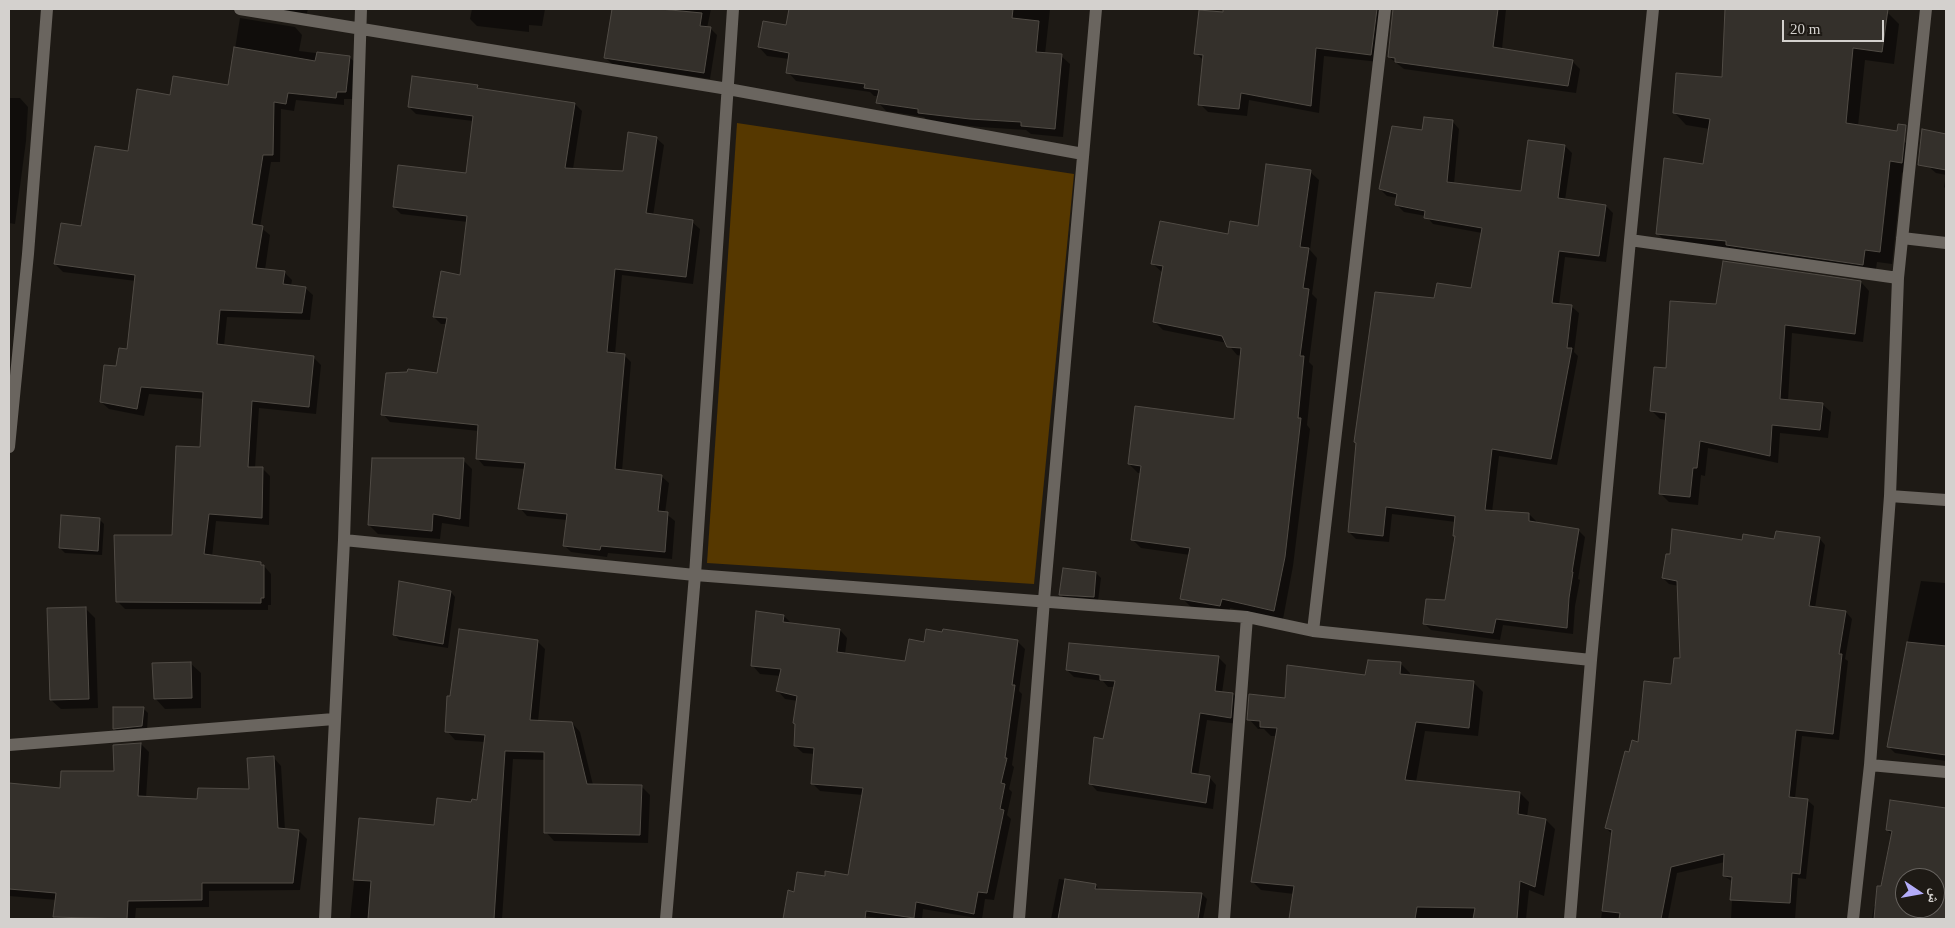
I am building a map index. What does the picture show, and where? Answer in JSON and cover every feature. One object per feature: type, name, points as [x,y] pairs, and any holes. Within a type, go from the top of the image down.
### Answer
[{"type":"street","points":[[9,447],[28,254],[47,9]]},
{"type":"street","points":[[240,9],[728,89],[1083,154]]},
{"type":"street","points":[[325,919],[344,540],[361,9]]},
{"type":"street","points":[[666,919],[695,575],[733,9]]},
{"type":"street","points":[[1019,919],[1044,600],[1096,9]]},
{"type":"street","points":[[1313,631],[1384,9]]},
{"type":"street","points":[[1570,919],[1591,660],[1653,9]]},
{"type":"street","points":[[1853,919],[1870,765],[1890,496],[1898,278],[1926,9]]},
{"type":"street","points":[[1902,238],[1946,243]]},
{"type":"street","points":[[1630,240],[1898,278]]},
{"type":"street","points":[[1890,496],[1946,500]]},
{"type":"street","points":[[344,540],[695,575],[1044,600],[1247,617],[1313,631],[1591,660]]},
{"type":"street","points":[[1224,919],[1247,617]]},
{"type":"street","points":[[9,745],[334,720]]},
{"type":"street","points":[[1870,765],[1946,772]]},
{"type":"shaded area","points":[[737,123],[1074,174],[1034,584],[707,563]]},
{"type":"building","points":[[612,9],[660,9],[702,13],[700,26],[711,27],[704,73],[604,58]]},
{"type":"building","points":[[789,9],[1013,9],[1012,18],[1039,21],[1036,52],[1062,54],[1055,129],[1021,126],[1021,122],[918,113],[918,109],[876,103],[879,90],[864,88],[865,84],[786,73],[789,53],[758,47],[763,21],[786,25]]},
{"type":"building","points":[[1223,9],[1377,9],[1371,55],[1316,48],[1311,106],[1241,93],[1239,109],[1198,105],[1203,55],[1194,54],[1199,10],[1223,12]]},
{"type":"building","points":[[1393,9],[1498,9],[1493,47],[1573,60],[1568,86],[1395,62],[1395,58],[1388,57]]},
{"type":"building","points":[[1725,9],[1888,9],[1882,52],[1853,48],[1846,123],[1897,131],[1898,124],[1906,125],[1902,163],[1890,161],[1880,252],[1865,250],[1863,265],[1726,245],[1726,241],[1656,234],[1664,158],[1703,164],[1710,119],[1673,113],[1676,73],[1722,77]]},
{"type":"building","points":[[234,47],[315,61],[317,52],[350,56],[346,92],[337,92],[336,98],[288,93],[286,104],[274,102],[273,155],[263,155],[252,224],[263,226],[256,268],[285,271],[283,284],[306,287],[302,313],[220,310],[217,344],[314,356],[309,407],[252,401],[248,467],[263,467],[262,518],[209,514],[204,554],[261,562],[261,565],[264,565],[264,598],[261,598],[261,603],[116,602],[114,535],[172,535],[176,446],[200,447],[203,392],[141,387],[137,409],[100,402],[104,365],[116,366],[119,348],[127,349],[135,275],[54,264],[61,223],[81,226],[95,146],[128,151],[137,89],[170,95],[173,76],[228,85]]},
{"type":"building","points":[[412,76],[478,85],[477,88],[575,103],[565,168],[623,171],[628,132],[657,137],[646,213],[693,220],[686,277],[615,269],[607,352],[625,354],[615,469],[662,475],[658,511],[668,512],[665,552],[601,546],[600,550],[563,546],[567,514],[518,509],[525,463],[476,459],[478,425],[381,415],[386,373],[407,372],[408,369],[437,373],[447,318],[433,317],[441,271],[460,275],[467,216],[393,207],[398,165],[466,173],[473,116],[408,107]]},
{"type":"building","points":[[1424,117],[1453,120],[1447,182],[1521,191],[1528,140],[1565,145],[1558,198],[1606,205],[1599,256],[1559,251],[1552,303],[1572,305],[1567,348],[1572,348],[1551,459],[1492,449],[1485,510],[1529,513],[1529,521],[1579,529],[1572,572],[1567,628],[1496,619],[1493,633],[1423,624],[1426,599],[1445,600],[1455,536],[1453,536],[1455,516],[1386,507],[1383,536],[1348,532],[1356,443],[1354,442],[1375,292],[1434,298],[1437,283],[1471,288],[1482,228],[1424,218],[1425,211],[1395,205],[1397,194],[1379,189],[1392,126],[1422,130]]},
{"type":"building","points":[[1922,129],[1946,134],[1946,170],[1918,165]]},
{"type":"building","points":[[1266,164],[1311,170],[1300,247],[1309,248],[1303,288],[1309,289],[1300,356],[1304,356],[1298,418],[1301,418],[1285,557],[1274,611],[1222,599],[1220,606],[1180,599],[1190,548],[1131,540],[1141,466],[1128,464],[1135,406],[1234,419],[1241,348],[1227,347],[1222,336],[1153,322],[1163,266],[1151,264],[1160,221],[1228,234],[1230,221],[1258,226]]},
{"type":"building","points":[[1723,261],[1861,281],[1855,334],[1785,325],[1780,399],[1823,403],[1820,430],[1772,425],[1770,456],[1700,441],[1697,468],[1693,468],[1690,497],[1659,494],[1666,413],[1650,411],[1654,367],[1666,368],[1670,301],[1716,304]]},
{"type":"building","points":[[372,458],[464,458],[460,519],[433,514],[432,531],[368,525]]},
{"type":"building","points":[[61,515],[100,518],[98,551],[59,548]]},
{"type":"building","points":[[1672,529],[1742,540],[1743,534],[1774,539],[1776,531],[1820,537],[1809,606],[1846,611],[1839,654],[1842,654],[1833,734],[1796,730],[1789,797],[1808,799],[1800,874],[1792,873],[1790,903],[1730,900],[1732,877],[1723,876],[1724,854],[1671,867],[1661,919],[1619,919],[1620,913],[1602,911],[1612,830],[1605,828],[1625,751],[1629,752],[1632,740],[1638,742],[1644,681],[1671,684],[1674,658],[1680,658],[1677,581],[1662,578],[1666,554],[1670,554]]},
{"type":"building","points":[[1063,568],[1096,572],[1094,597],[1059,595]]},
{"type":"building","points":[[399,581],[451,591],[443,644],[393,635]]},
{"type":"building","points":[[86,607],[89,699],[50,700],[47,608]]},
{"type":"building","points":[[756,611],[784,615],[783,622],[840,629],[837,652],[905,661],[909,639],[924,642],[926,629],[942,632],[943,629],[1018,640],[1012,685],[1015,685],[1005,758],[1007,758],[1001,783],[1005,784],[1000,809],[1004,810],[987,893],[978,892],[974,914],[916,902],[914,918],[866,911],[865,919],[783,919],[788,890],[794,892],[797,872],[825,876],[825,871],[848,875],[863,788],[811,784],[814,748],[794,746],[795,724],[793,723],[797,696],[776,691],[781,669],[751,666]]},
{"type":"building","points":[[459,629],[538,640],[530,720],[572,722],[587,784],[642,785],[640,835],[544,833],[544,752],[505,751],[494,919],[368,919],[371,881],[353,880],[359,818],[434,825],[437,798],[471,802],[472,799],[477,800],[485,735],[445,732],[447,696],[450,696]]},
{"type":"building","points":[[1907,642],[1946,646],[1946,755],[1887,747]]},
{"type":"building","points":[[1069,643],[1219,656],[1215,691],[1233,693],[1231,718],[1200,713],[1191,773],[1210,776],[1206,803],[1089,784],[1094,737],[1103,739],[1115,681],[1100,680],[1100,675],[1066,670]]},
{"type":"building","points":[[1368,660],[1401,662],[1400,674],[1474,681],[1469,728],[1416,722],[1405,780],[1520,792],[1518,814],[1546,819],[1535,887],[1520,881],[1517,919],[1473,919],[1475,908],[1417,907],[1415,919],[1289,919],[1294,886],[1251,882],[1277,728],[1260,727],[1260,721],[1247,720],[1249,694],[1285,698],[1287,665],[1365,675]]},
{"type":"building","points":[[191,662],[192,698],[154,699],[152,663]]},
{"type":"building","points":[[113,707],[144,707],[142,726],[113,729]]},
{"type":"building","points":[[141,743],[138,796],[197,799],[198,788],[249,789],[247,758],[274,756],[278,828],[299,830],[293,883],[202,883],[202,900],[128,901],[127,919],[53,917],[56,893],[9,889],[9,783],[60,788],[61,771],[114,771],[113,745]]},
{"type":"building","points":[[1890,800],[1946,808],[1946,919],[1874,919],[1877,886],[1881,886],[1892,831],[1886,830]]},
{"type":"building","points":[[1065,879],[1096,884],[1095,889],[1202,893],[1198,919],[1058,919]]}]
